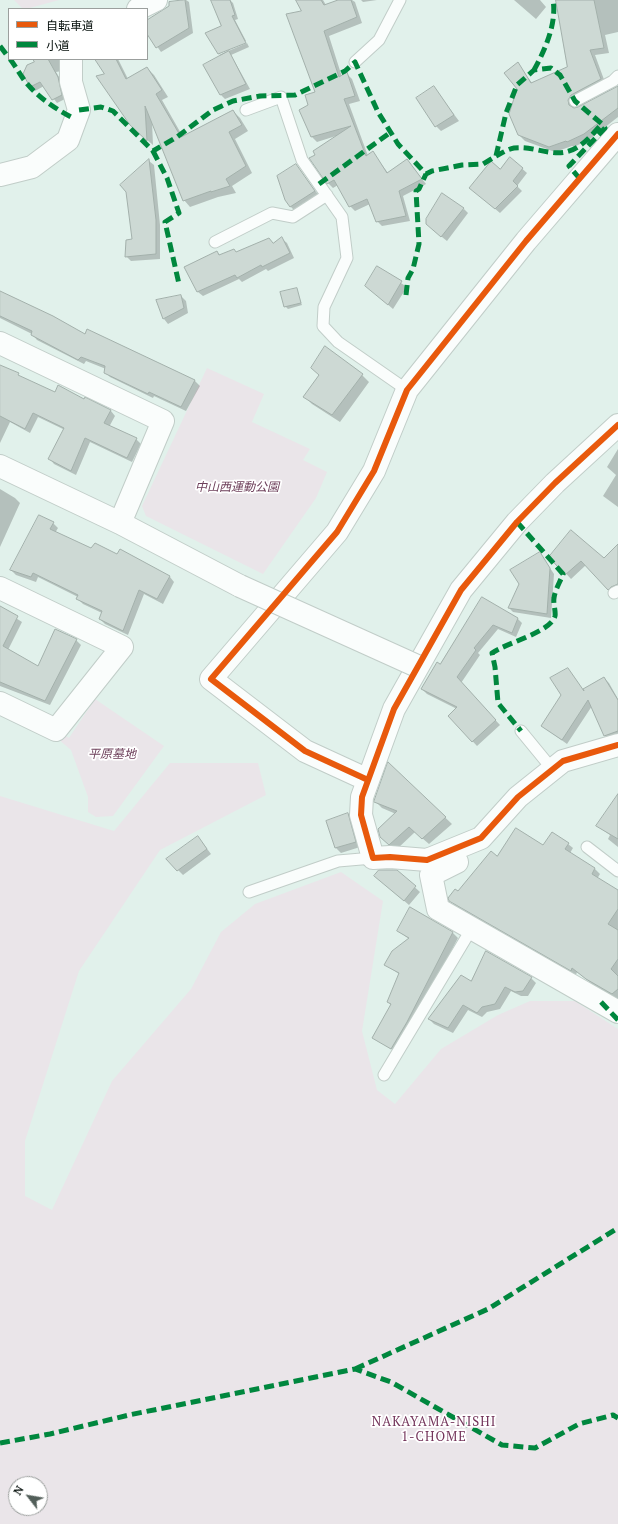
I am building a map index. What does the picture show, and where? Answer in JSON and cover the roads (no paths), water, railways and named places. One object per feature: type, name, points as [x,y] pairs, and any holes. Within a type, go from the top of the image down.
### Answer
[{"type":"street","points":[[140,8],[156,0]]},
{"type":"street","points":[[0,174],[32,167],[68,140],[79,110],[71,82],[71,60]]},
{"type":"street","points":[[368,780],[305,751],[211,679],[337,532],[374,471],[407,390],[526,241],[618,134]]},
{"type":"street","points":[[0,343],[163,421],[120,523]]},
{"type":"street","points":[[618,425],[517,522],[466,584],[418,666],[394,709],[362,797],[361,815],[373,858],[390,857],[427,860],[482,838],[518,796],[563,761],[618,745]]},
{"type":"street","points":[[0,466],[120,523],[240,586],[418,666]]},
{"type":"street","points":[[0,588],[122,647],[56,730],[0,703]]},
{"type":"street","points":[[510,806],[510,818],[496,842],[431,875],[438,909],[618,1012]]},
{"type":"lane","points":[[355,62],[379,40],[400,0]]},
{"type":"lane","points":[[575,101],[618,76]]},
{"type":"lane","points":[[246,110],[281,97],[302,160],[342,217],[347,258],[324,306],[323,326],[338,342],[407,390]]},
{"type":"lane","points":[[215,242],[272,213],[293,217],[327,195]]},
{"type":"lane","points":[[521,731],[553,770]]},
{"type":"lane","points":[[587,847],[618,871]]},
{"type":"lane","points":[[249,892],[338,861],[373,858]]},
{"type":"lane","points":[[384,1075],[472,928]]},
{"type":"district","name":"NAKAYAMA-NISHI 1-CHOME","points":[[434,1430]]},
{"type":"park label","name":"中山西運動公園","points":[[237,488]]},
{"type":"park label","name":"平原墓地","points":[[112,755]]}]
